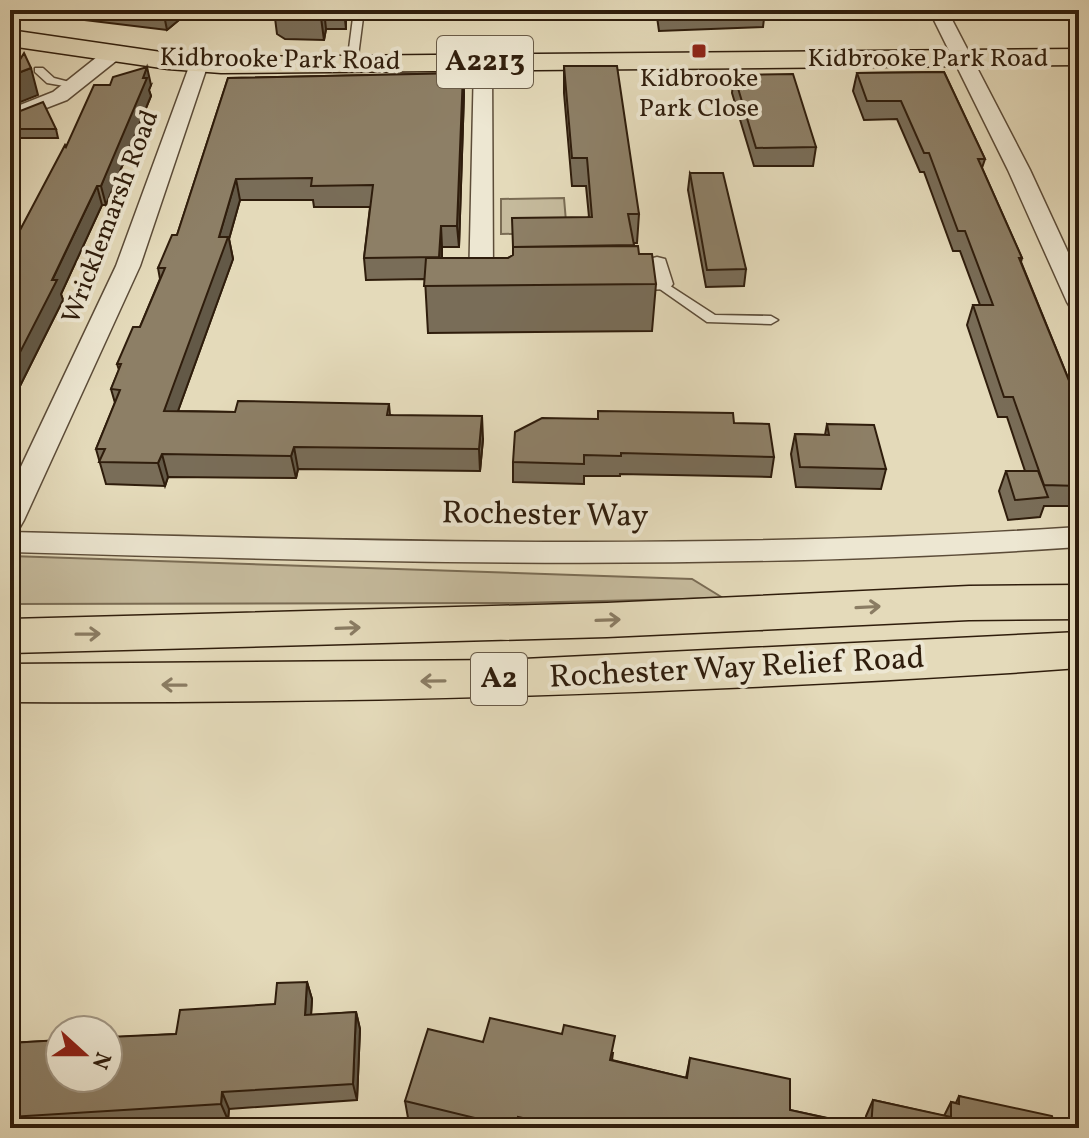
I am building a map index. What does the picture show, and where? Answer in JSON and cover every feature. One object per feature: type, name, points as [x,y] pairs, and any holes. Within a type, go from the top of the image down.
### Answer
[{"type":"main road","name":"Kidbrooke Park Road","points":[[13,50],[114,53],[199,64],[1079,57]]},
{"type":"main road","name":"A2","points":[[969,603],[1079,587]]},
{"type":"main road","name":"Rochester Way Relief Road","points":[[10,636],[592,621],[969,603],[1079,602]]},
{"type":"main road","name":"Rochester Way Relief Road","points":[[10,683],[224,685],[573,678],[987,658],[1079,650]]},
{"type":"main road","name":"A2","points":[[987,658],[1079,660]]},
{"type":"street","points":[[938,10],[1019,170],[1079,302]]},
{"type":"street","points":[[10,116],[60,96],[114,53]]},
{"type":"street","points":[[483,62],[481,286],[511,286]]},
{"type":"street","name":"Wricklemarsh Road","points":[[10,520],[128,266],[199,64]]},
{"type":"street","points":[[586,285],[659,274]]},
{"type":"street","name":"Rochester Way","points":[[10,542],[819,554],[1079,537]]},
{"type":"lane","points":[[352,64],[359,10]]},
{"type":"lane","points":[[39,70],[51,81],[76,85]]},
{"type":"lane","points":[[659,274],[712,319],[771,320]]},
{"type":"shaded area","points":[[564,198],[567,233],[501,234],[501,199]]},
{"type":"shaded area","points":[[10,556],[692,579],[723,598],[519,603],[10,604]]},
{"type":"building","points":[[659,10],[765,10],[660,14]]},
{"type":"building","points":[[24,53],[31,68],[10,76]]},
{"type":"building","points":[[564,66],[617,66],[639,214],[628,214],[634,245],[513,247],[512,218],[592,217],[587,158],[572,158]]},
{"type":"building","points":[[147,67],[143,78],[147,78],[101,186],[97,186],[52,280],[57,280],[10,369],[10,264],[16,252],[10,252],[10,249],[66,147],[94,85],[110,85],[113,77]]},
{"type":"building","points":[[944,72],[985,159],[978,159],[1022,258],[1019,258],[1079,405],[1079,486],[1044,485],[1013,397],[1004,397],[973,305],[993,305],[965,231],[958,231],[929,153],[924,153],[901,101],[867,101],[857,73]]},
{"type":"building","points":[[463,73],[457,226],[441,226],[439,257],[364,258],[373,185],[311,186],[312,178],[236,179],[219,237],[228,237],[164,411],[235,412],[238,401],[389,404],[387,415],[482,416],[479,449],[294,447],[291,456],[162,454],[158,463],[99,462],[105,449],[96,449],[120,390],[111,389],[121,364],[117,364],[133,327],[140,327],[165,268],[158,268],[172,235],[177,235],[228,78]]},
{"type":"building","points":[[793,74],[816,147],[756,148],[734,75]]},
{"type":"building","points":[[43,102],[56,129],[10,129],[10,115]]},
{"type":"building","points":[[690,173],[723,173],[746,269],[707,270]]},
{"type":"building","points":[[638,246],[639,254],[652,254],[656,284],[424,286],[426,258],[508,258],[513,255],[513,247]]},
{"type":"building","points":[[598,411],[733,413],[734,423],[769,424],[774,457],[621,453],[621,456],[584,455],[584,464],[513,462],[515,432],[542,418],[598,419]]},
{"type":"building","points":[[827,424],[874,425],[886,469],[800,467],[795,434],[829,435]]},
{"type":"building","points":[[1006,471],[1038,471],[1048,497],[1015,500]]},
{"type":"building","points":[[307,982],[305,1015],[356,1012],[353,1084],[222,1092],[221,1104],[10,1117],[10,1043],[44,1041],[44,1094],[124,1094],[124,1036],[176,1034],[180,1010],[275,1004],[277,983]]},
{"type":"building","points":[[490,1018],[562,1034],[564,1025],[615,1036],[610,1060],[687,1078],[690,1058],[790,1079],[790,1110],[871,1128],[569,1128],[518,1117],[516,1128],[405,1101],[428,1029],[483,1042]]},
{"type":"building","points":[[959,1096],[1052,1116],[1055,1128],[871,1128],[873,1100],[951,1117],[951,1102],[959,1104]]},
{"type":"place","name":"Kidbrooke Park Close","points":[[699,51]]}]
